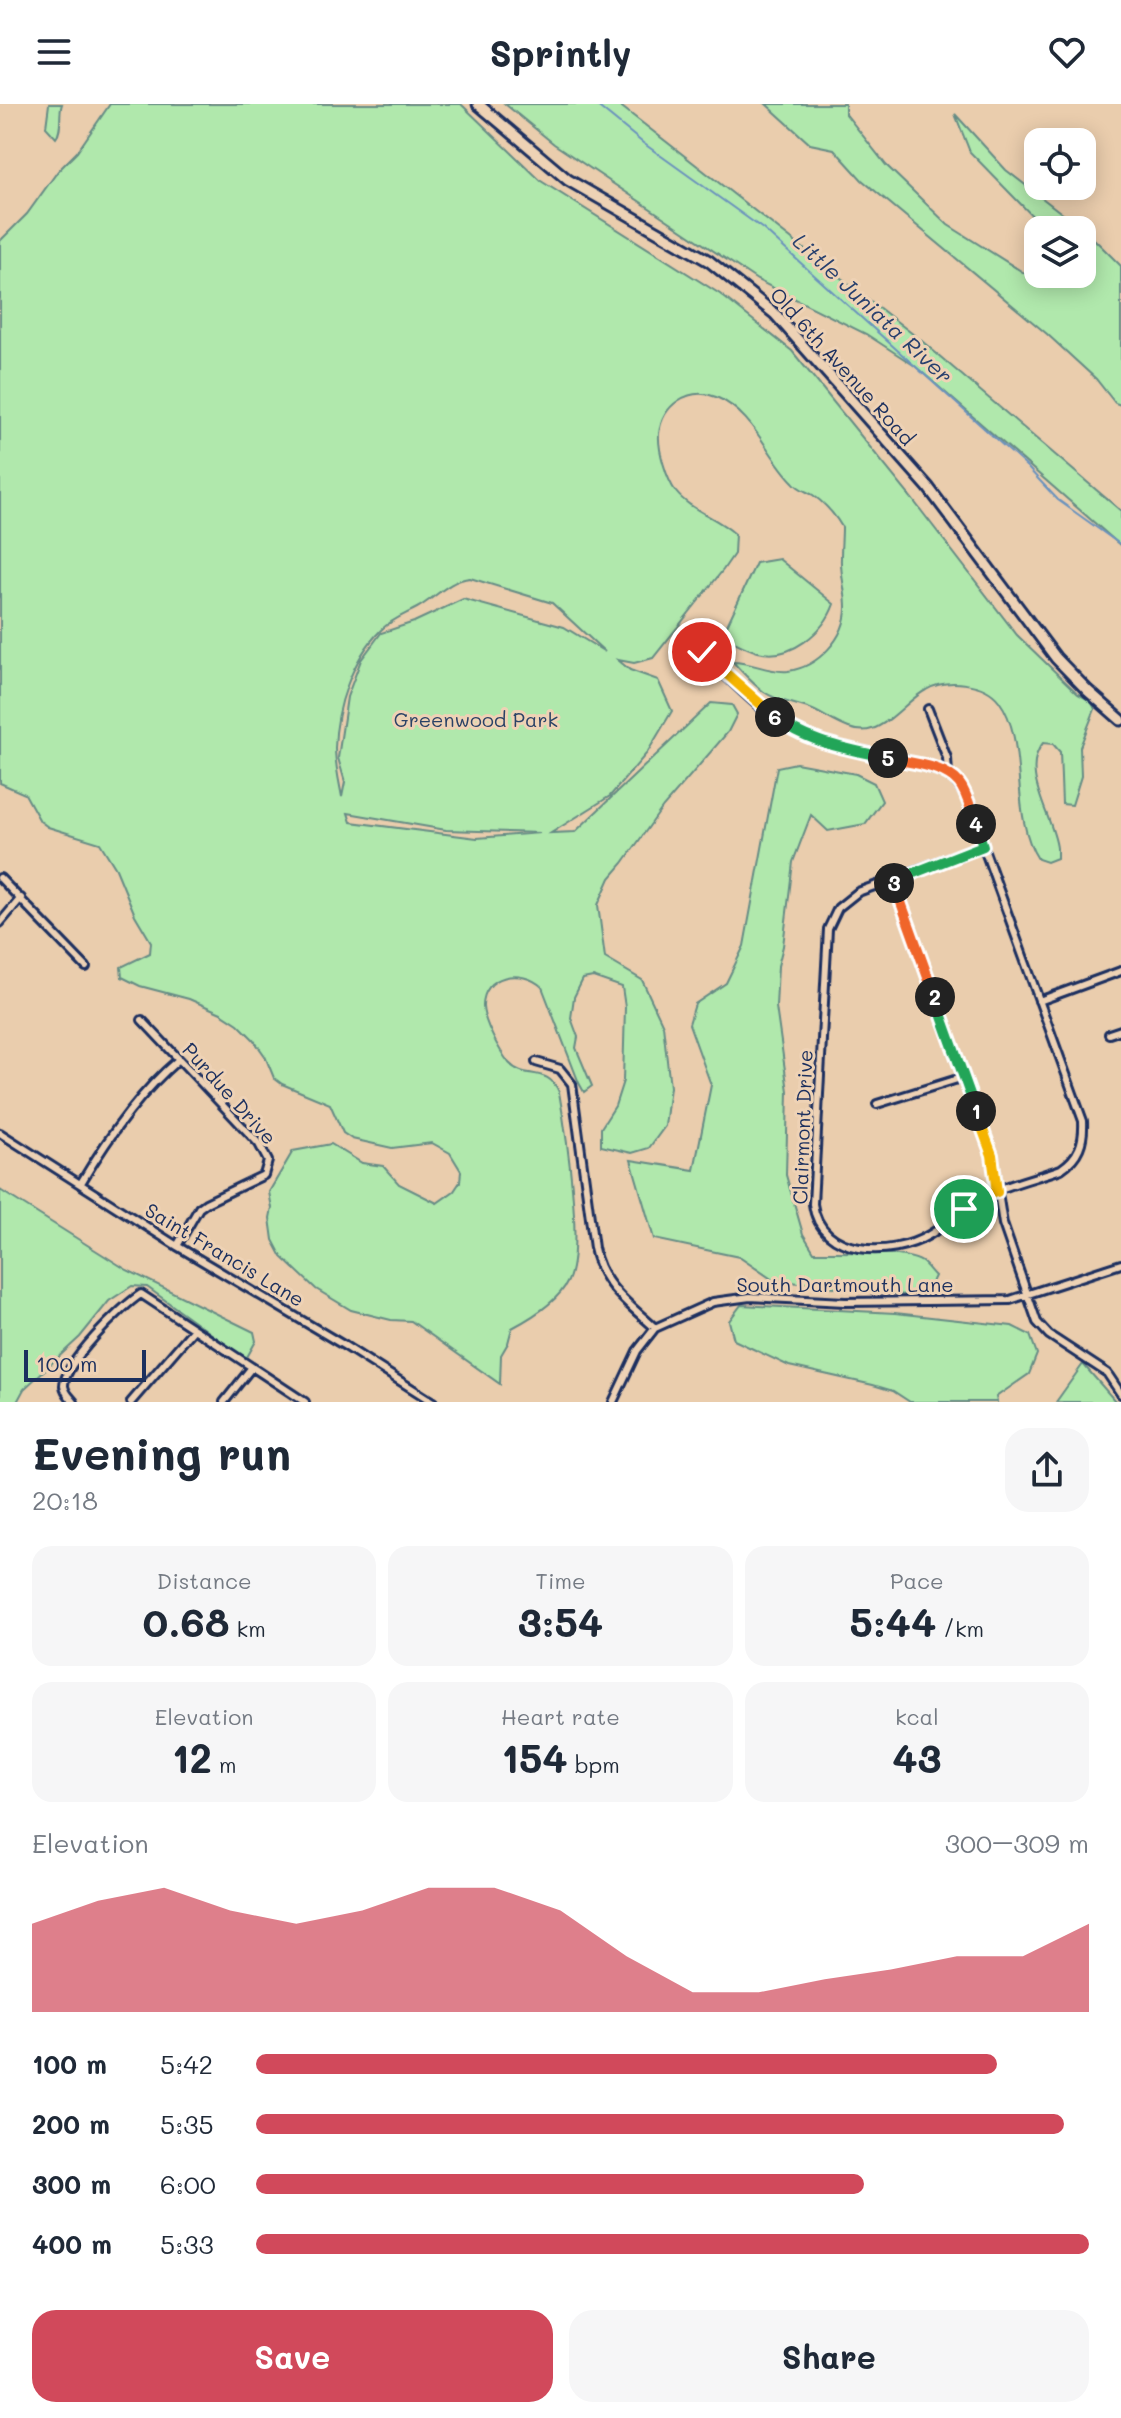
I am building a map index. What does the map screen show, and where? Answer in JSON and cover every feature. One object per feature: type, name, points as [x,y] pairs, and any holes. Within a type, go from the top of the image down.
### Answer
[{"type":"main road","name":"Old 6th Avenue Road","points":[[478,104],[568,180],[709,261],[775,314],[928,487],[1056,658],[1121,720]]},
{"type":"street","points":[[690,642],[792,729],[826,743],[948,774]]},
{"type":"street","name":"Clairmont Drive","points":[[928,709],[947,758],[948,774],[964,792],[1083,1121],[1082,1145],[1061,1169],[986,1195],[927,1237],[901,1246],[856,1248],[829,1236],[815,1219],[813,1204],[828,929],[838,908],[858,892],[983,846]]},
{"type":"street","points":[[0,878],[86,967]]},
{"type":"street","points":[[893,881],[992,1155],[1003,1224],[1037,1322],[1107,1373],[1121,1394]]},
{"type":"street","points":[[0,923],[21,898]]},
{"type":"street","points":[[1039,1001],[1121,971]]},
{"type":"street","name":"Purdue Drive","points":[[142,1020],[259,1144],[268,1161],[264,1175],[199,1208],[177,1246]]},
{"type":"street","points":[[1109,1034],[1121,1030]]},
{"type":"street","points":[[81,1183],[120,1123],[178,1060]]},
{"type":"street","points":[[536,1062],[560,1069],[572,1084],[592,1237],[600,1272],[614,1290],[655,1328],[637,1351],[613,1402]]},
{"type":"street","points":[[877,1104],[964,1077]]},
{"type":"street","name":"Saint Francis Lane","points":[[0,1133],[177,1246],[433,1402]]},
{"type":"street","name":"South Dartmouth Lane","points":[[655,1328],[700,1307],[740,1297],[845,1302],[1010,1300],[1121,1264]]},
{"type":"street","points":[[74,1402],[65,1392],[67,1373],[91,1341],[141,1294],[305,1402]]},
{"type":"street","points":[[131,1402],[194,1329]]},
{"type":"street","points":[[224,1402],[252,1367]]},
{"type":"green space","points":[[49,104],[62,104],[56,138],[46,127]]},
{"type":"green space","name":"Greenwood Park","points":[[110,104],[461,104],[541,181],[720,294],[792,351],[1017,635],[1078,694],[1091,701],[1095,709],[1080,747],[1081,776],[1072,805],[1062,804],[1060,752],[1053,744],[1043,743],[1037,755],[1034,767],[1036,781],[1057,848],[1057,858],[1047,862],[1038,859],[1029,841],[1014,736],[1008,717],[993,695],[965,684],[934,686],[886,722],[865,731],[850,728],[764,692],[733,662],[781,671],[799,668],[820,657],[841,630],[846,607],[841,564],[842,527],[821,502],[795,484],[750,424],[729,404],[716,397],[696,394],[678,400],[671,407],[665,414],[659,434],[661,456],[669,479],[682,498],[735,534],[734,554],[653,658],[634,663],[618,660],[630,670],[658,680],[672,711],[647,753],[610,796],[551,833],[575,832],[711,703],[732,705],[737,714],[728,732],[663,807],[610,878],[598,905],[605,958],[642,980],[663,1025],[670,1087],[665,1126],[649,1148],[632,1153],[601,1146],[601,1128],[615,1106],[623,1081],[625,1007],[622,987],[593,977],[583,979],[574,997],[571,1018],[578,1037],[576,1048],[592,1086],[584,1092],[542,987],[524,977],[514,976],[496,981],[489,987],[484,996],[484,1013],[505,1058],[515,1068],[548,1079],[559,1092],[574,1217],[572,1265],[568,1281],[551,1302],[512,1328],[501,1355],[500,1384],[411,1321],[391,1320],[351,1310],[316,1289],[282,1257],[273,1240],[269,1192],[293,1151],[331,1144],[362,1163],[383,1166],[399,1184],[437,1203],[454,1191],[460,1182],[461,1171],[450,1153],[432,1143],[392,1148],[352,1139],[343,1133],[330,1104],[274,1078],[265,1056],[238,1024],[189,999],[140,986],[122,977],[121,967],[150,953],[151,942],[100,843],[48,827],[40,821],[25,794],[0,783],[0,241],[27,214],[58,171],[77,152]],"holes":[[[470,578],[552,603],[605,652],[564,627],[463,599],[414,622],[381,633],[361,660],[347,697],[338,758],[345,782],[342,797],[336,760],[336,732],[342,700],[362,655],[389,623],[449,586]],[[348,813],[446,830],[540,833],[477,838],[351,822]]]},
{"type":"green space","points":[[505,104],[618,104],[923,342],[1121,511],[1121,546],[915,366],[866,334],[757,280],[554,144]]},
{"type":"green space","points":[[766,104],[845,104],[845,113],[886,165],[948,225],[1024,273],[1024,288],[1096,288],[1096,241],[1121,266],[1121,405],[1115,403],[1096,379],[1047,334],[862,180],[834,149],[810,144]]},
{"type":"green space","points":[[955,114],[1006,170],[1024,184],[1024,200],[1045,200],[1065,216],[1032,216],[970,152]]},
{"type":"green space","points":[[779,559],[834,604],[822,625],[804,642],[770,654],[753,651],[722,636],[756,563]]},
{"type":"green space","points":[[796,763],[856,774],[874,783],[882,801],[865,824],[828,831],[811,815],[793,862],[778,966],[776,1007],[788,1091],[786,1175],[803,1234],[814,1252],[870,1252],[913,1258],[922,1262],[935,1276],[926,1295],[773,1280],[739,1257],[654,1239],[631,1160],[694,1170],[711,1085],[689,1024],[695,1004],[726,983],[744,946],[777,767]]},
{"type":"green space","points":[[0,1190],[127,1270],[254,1332],[256,1341],[246,1359],[147,1287],[132,1286],[109,1301],[80,1337],[24,1389],[17,1402],[0,1402]]},
{"type":"green space","points":[[741,1305],[895,1313],[1012,1326],[1030,1335],[1037,1354],[1029,1374],[996,1397],[997,1402],[910,1402],[893,1391],[873,1385],[789,1366],[734,1340],[729,1321]]},
{"type":"green space","points":[[1083,1364],[1116,1402],[1056,1402]]},
{"type":"waterway","name":"Little Juniata River","points":[[595,104],[643,143],[763,229],[1027,467],[1058,500],[1121,545]]},
{"type":"route","points":[[702,652],[780,722],[792,729],[826,743],[943,772],[957,781],[964,792],[983,846],[893,881],[996,1173],[997,1192],[964,1209]]}]
